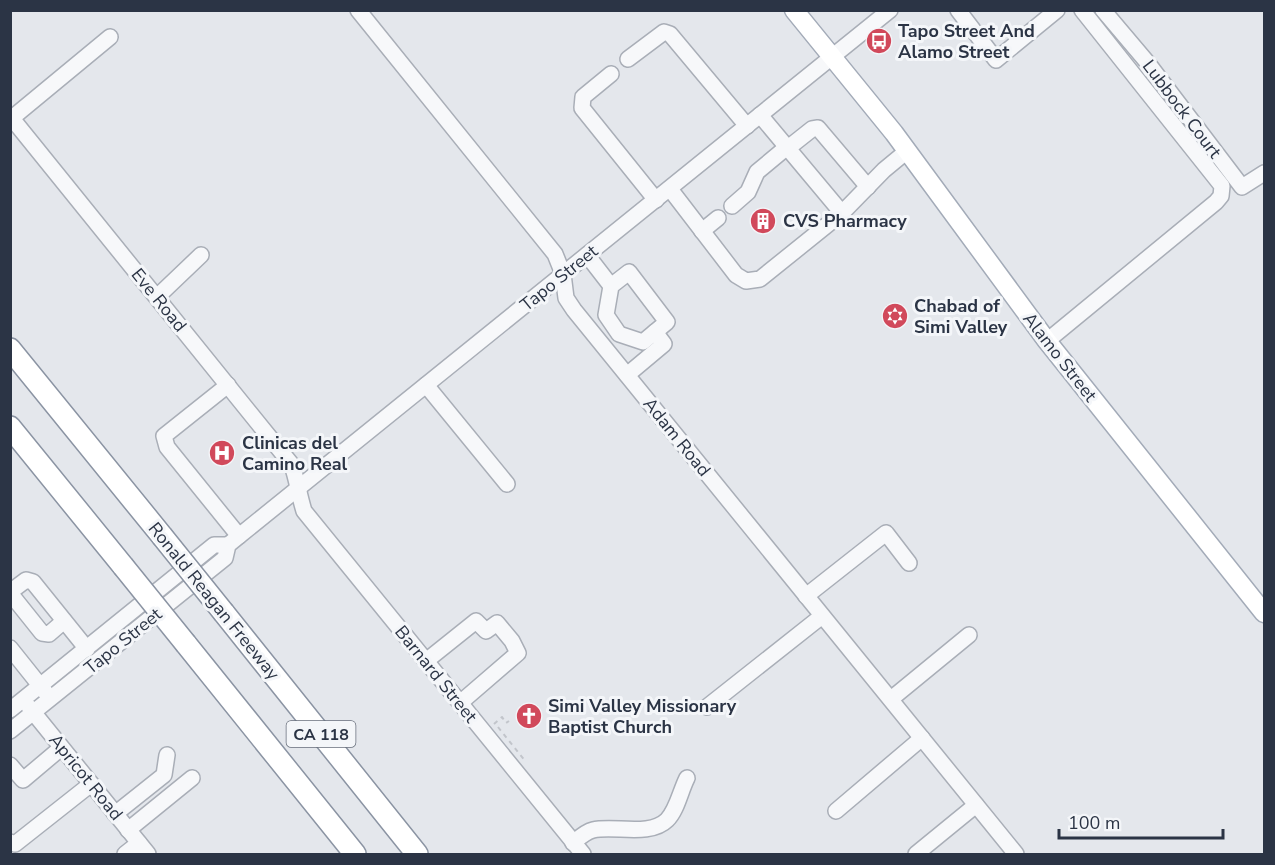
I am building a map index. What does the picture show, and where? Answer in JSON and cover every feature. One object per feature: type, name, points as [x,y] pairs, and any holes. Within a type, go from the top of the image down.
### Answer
[{"type":"highway","name":"Ronald Reagan Freeway","points":[[10,349],[417,855]]},
{"type":"highway","name":"CA 118","points":[[10,427],[355,855]]},
{"type":"main road","name":"Alamo Street","points":[[794,10],[907,151],[1047,342],[1261,601]]},
{"type":"street","name":"Adam Road","points":[[358,10],[555,254],[563,274],[566,298],[1016,855]]},
{"type":"street","name":"Tapo Street","points":[[10,710],[214,544],[233,540],[891,10]]},
{"type":"street","points":[[958,10],[996,60],[1057,10]]},
{"type":"street","points":[[1047,342],[1221,196],[1222,186],[1082,10]]},
{"type":"street","name":"Lubbock Court","points":[[1103,10],[1147,62],[1242,187],[1264,173]]},
{"type":"street","points":[[628,59],[657,36],[664,32],[670,34],[747,126]]},
{"type":"street","points":[[11,117],[110,37]]},
{"type":"street","points":[[611,74],[583,97],[582,108],[656,200]]},
{"type":"street","points":[[760,115],[842,213]]},
{"type":"street","name":"Eve Road","points":[[11,117],[292,465],[297,479],[297,489]]},
{"type":"street","points":[[732,206],[747,192],[757,172],[812,129],[818,128],[868,187]]},
{"type":"street","points":[[670,189],[736,275],[746,281],[756,281],[842,213],[884,170],[907,151]]},
{"type":"street","points":[[702,231],[718,218]]},
{"type":"street","points":[[157,297],[201,255]]},
{"type":"street","points":[[587,255],[611,286]]},
{"type":"street","points":[[629,272],[668,322],[643,342],[619,334],[606,315],[611,286],[629,272]]},
{"type":"street","points":[[627,375],[664,344],[655,332]]},
{"type":"street","points":[[228,385],[164,436],[167,447],[233,540]]},
{"type":"street","points":[[426,385],[507,484]]},
{"type":"street","name":"Barnard Street","points":[[297,489],[304,511],[578,849]]},
{"type":"street","points":[[806,596],[886,533],[909,563]]},
{"type":"street","name":"Tapo Street","points":[[10,731],[225,558],[233,540]]},
{"type":"street","points":[[64,621],[49,634],[42,633],[10,593],[29,580],[64,621],[87,649]]},
{"type":"street","points":[[706,707],[822,616]]},
{"type":"street","points":[[426,661],[476,621],[486,632],[497,623],[512,641],[519,653],[460,703]]},
{"type":"street","points":[[891,699],[969,635]]},
{"type":"street","points":[[10,648],[50,699]]},
{"type":"street","name":"Apricot Road","points":[[24,699],[143,849]]},
{"type":"street","points":[[836,811],[922,738]]},
{"type":"street","points":[[10,765],[23,780],[61,748]]},
{"type":"street","points":[[115,814],[164,775],[167,755]]},
{"type":"street","points":[[128,830],[192,778]]},
{"type":"street","points":[[578,849],[586,833],[595,830],[654,828],[666,822],[677,806],[679,794],[687,778]]},
{"type":"street","points":[[10,842],[15,844],[91,783]]},
{"type":"street","points":[[916,855],[976,805]]},
{"type":"street","points":[[124,855],[143,849]]},
{"type":"path","points":[[488,717],[497,728],[499,726],[526,762]]},
{"type":"path","points":[[494,724],[502,717],[506,723],[509,721]]},
{"type":"place","name":"Tapo Street And Alamo Street","points":[[879,41]]},
{"type":"place","name":"CVS Pharmacy","points":[[763,221]]},
{"type":"place","name":"Chabad of Simi Valley","points":[[895,316]]},
{"type":"place","name":"Clinicas del Camino Real","points":[[222,453]]},
{"type":"place","name":"Simi Valley Missionary Baptist Church","points":[[529,716]]}]
